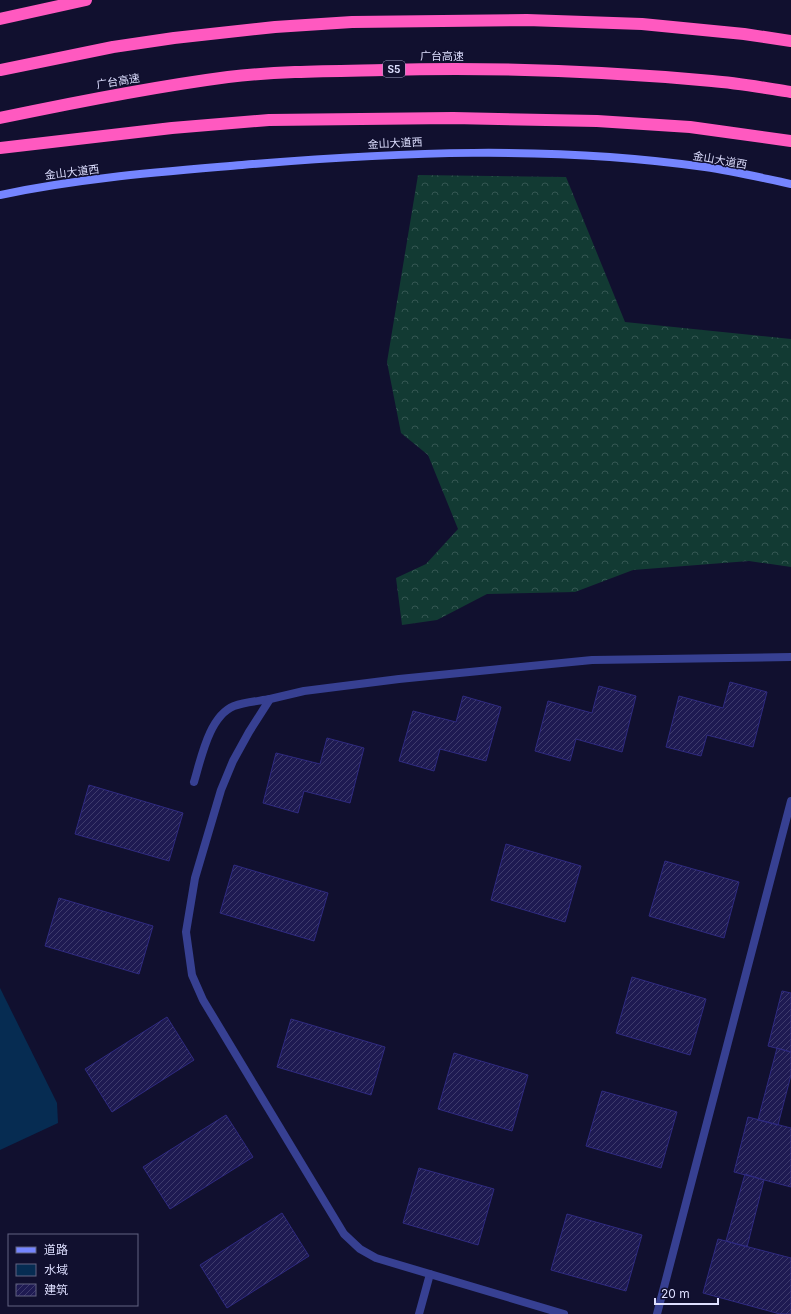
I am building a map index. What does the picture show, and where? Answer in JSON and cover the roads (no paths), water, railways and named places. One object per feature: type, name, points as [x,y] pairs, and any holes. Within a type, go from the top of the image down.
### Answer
[{"type":"highway","points":[[0,19],[86,0]]},
{"type":"highway","points":[[0,70],[113,47],[166,39],[275,27],[352,22],[527,20],[642,24],[744,34],[791,41]]},
{"type":"highway","name":"广台高速","points":[[0,118],[94,98],[229,77],[318,71],[506,69],[713,81],[791,92]]},
{"type":"highway","points":[[0,148],[172,128],[269,120],[453,118],[597,121],[690,127],[791,141]]},
{"type":"main road","name":"金山大道西","points":[[0,195],[39,186],[178,170],[331,157],[439,152],[527,153],[612,157],[706,167],[791,184]]},
{"type":"street","points":[[194,782],[211,729],[220,716],[233,706],[304,691],[399,679],[592,660],[791,657]]},
{"type":"street","points":[[270,699],[233,761],[220,790],[196,878],[186,932],[192,976],[203,1000],[344,1234],[360,1249],[376,1258],[564,1314]]},
{"type":"street","points":[[657,1314],[791,801]]},
{"type":"street","points":[[419,1314],[430,1274]]},
{"type":"water","points":[[0,988],[57,1103],[58,1123],[0,1150]]}]
